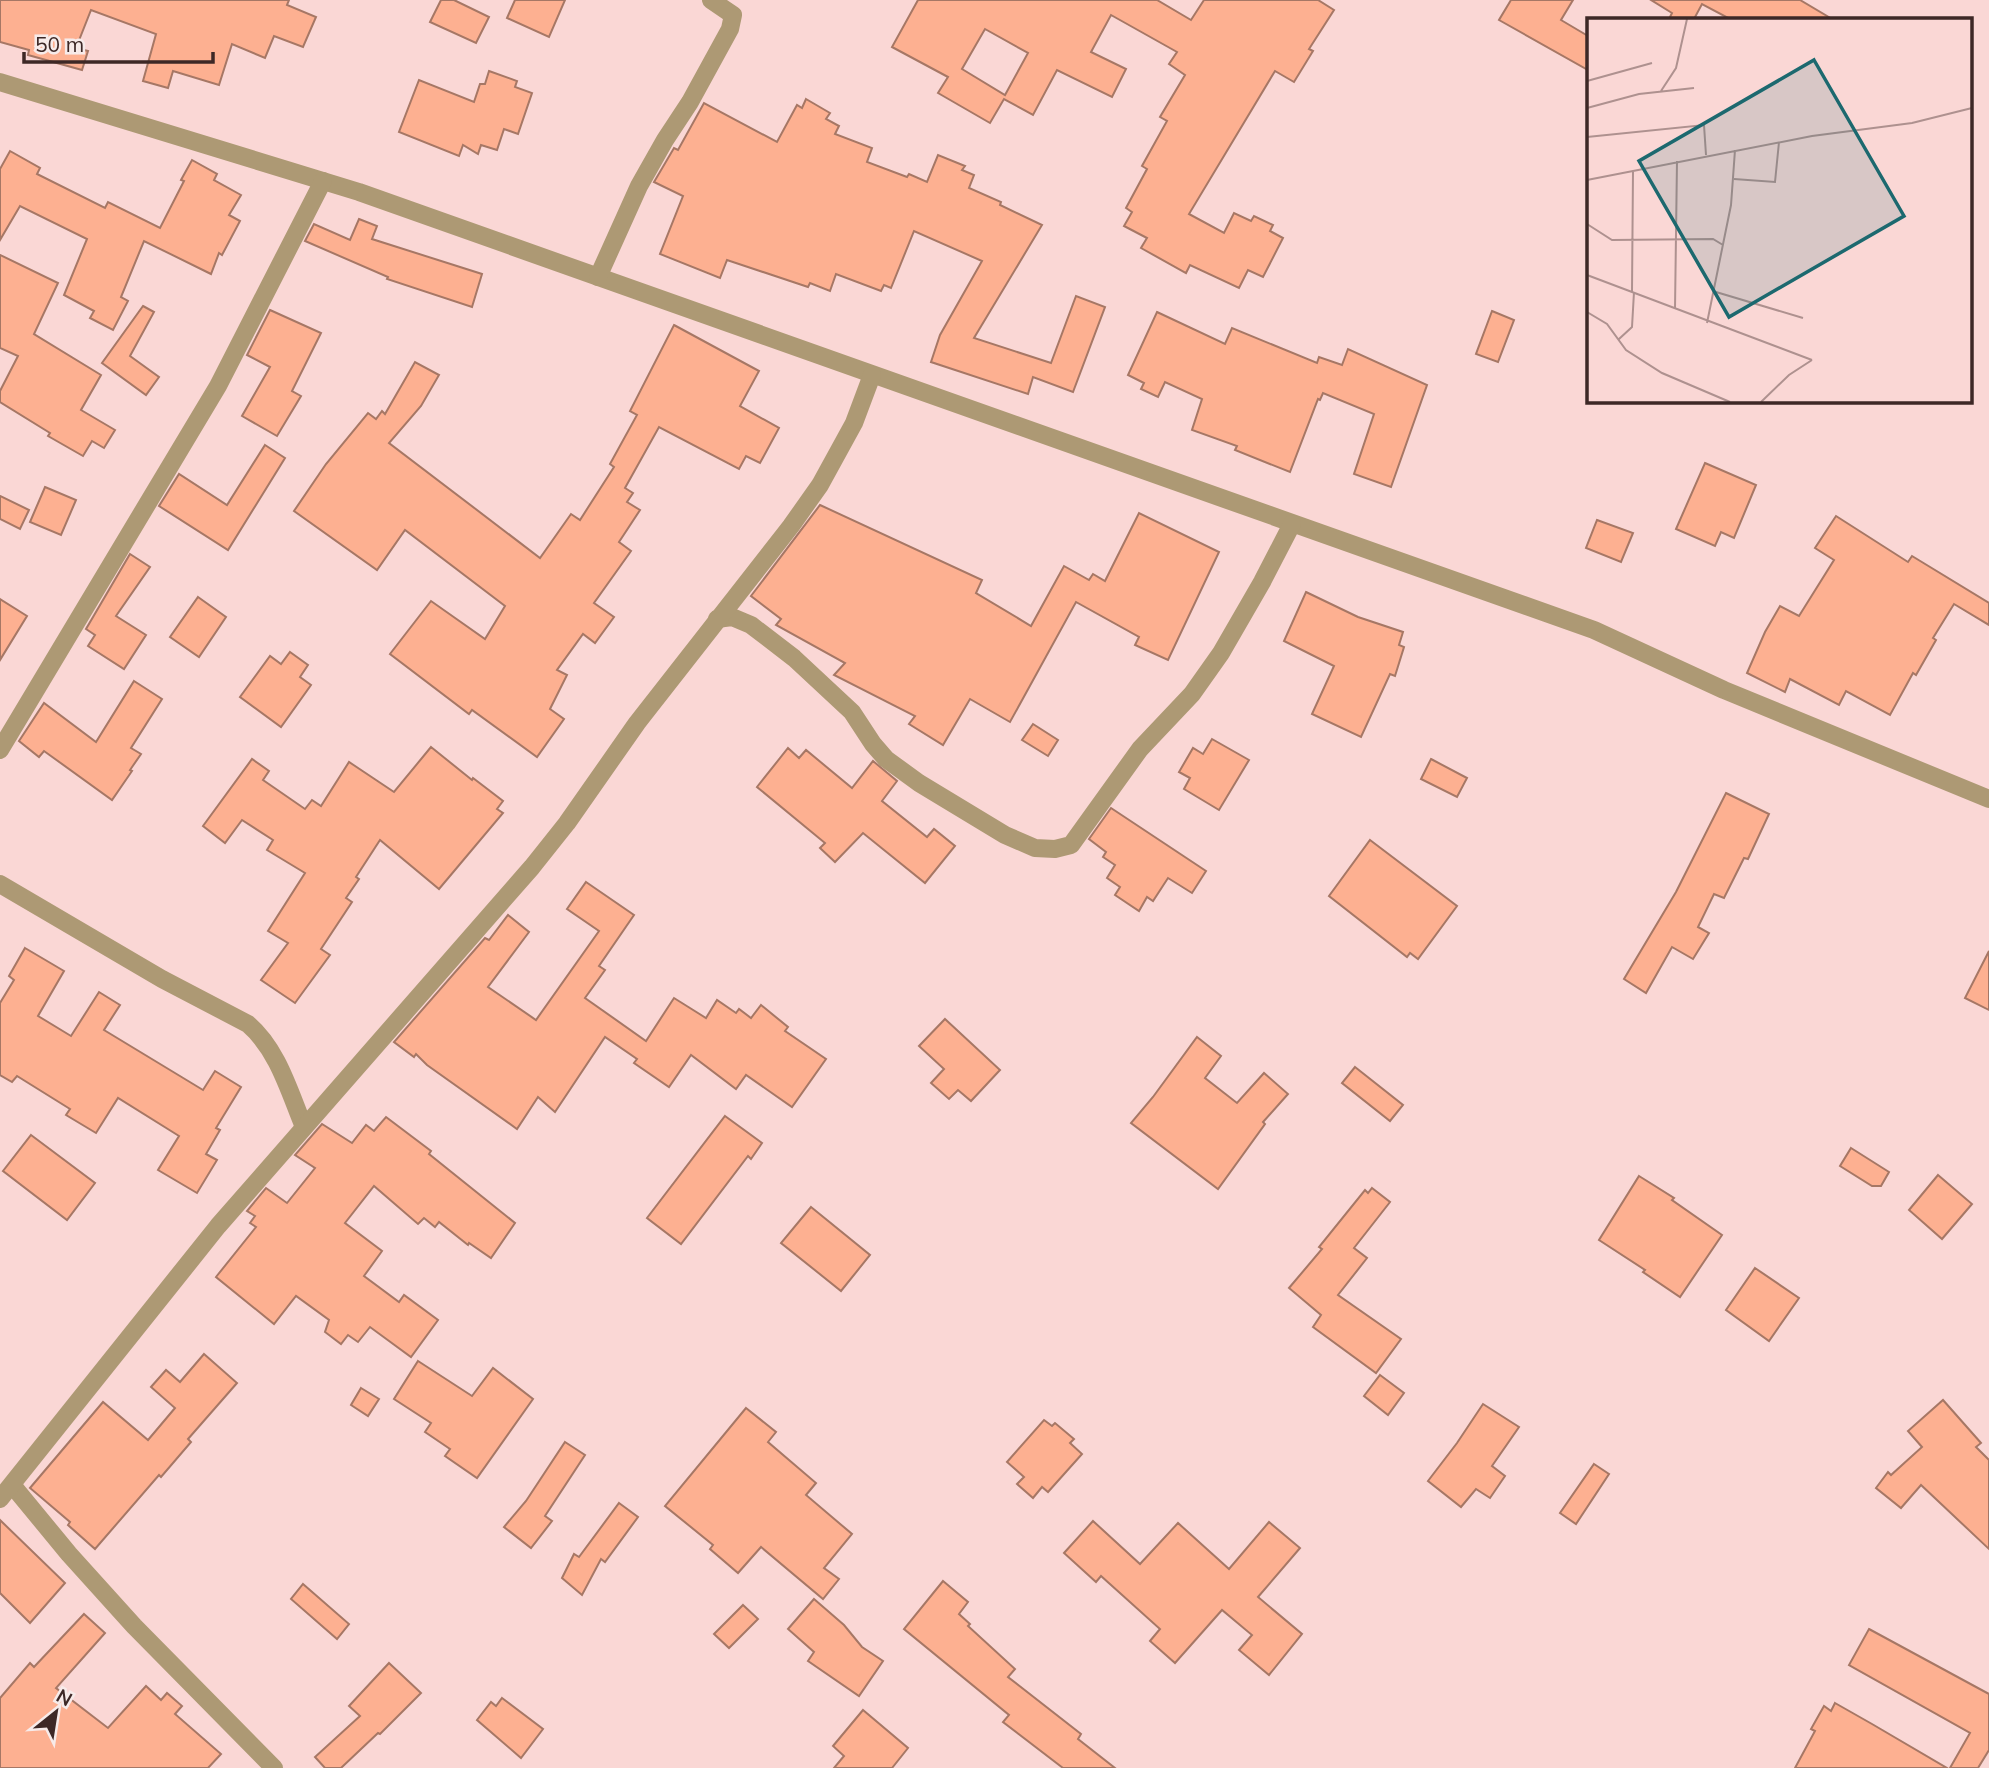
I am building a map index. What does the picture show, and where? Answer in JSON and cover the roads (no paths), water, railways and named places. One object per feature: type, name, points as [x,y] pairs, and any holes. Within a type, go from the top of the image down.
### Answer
[{"type":"street","points":[[598,277],[639,187],[730,29],[733,15],[711,0]]},
{"type":"street","points":[[0,82],[323,181],[1594,630],[1724,690],[1989,799]]},
{"type":"street","points":[[0,750],[218,386],[323,181]]},
{"type":"street","points":[[274,1768],[6,1492],[218,1226],[550,845],[637,723],[820,485],[854,423],[872,375]]},
{"type":"street","points":[[717,619],[732,617],[751,625],[794,658],[852,712],[873,744],[886,758],[919,783],[1005,835],[1035,848],[1055,849],[1071,845],[1140,749],[1192,694],[1262,582],[1292,524]]},
{"type":"street","points":[[0,884],[162,979],[248,1024],[274,1056],[304,1127]]}]
